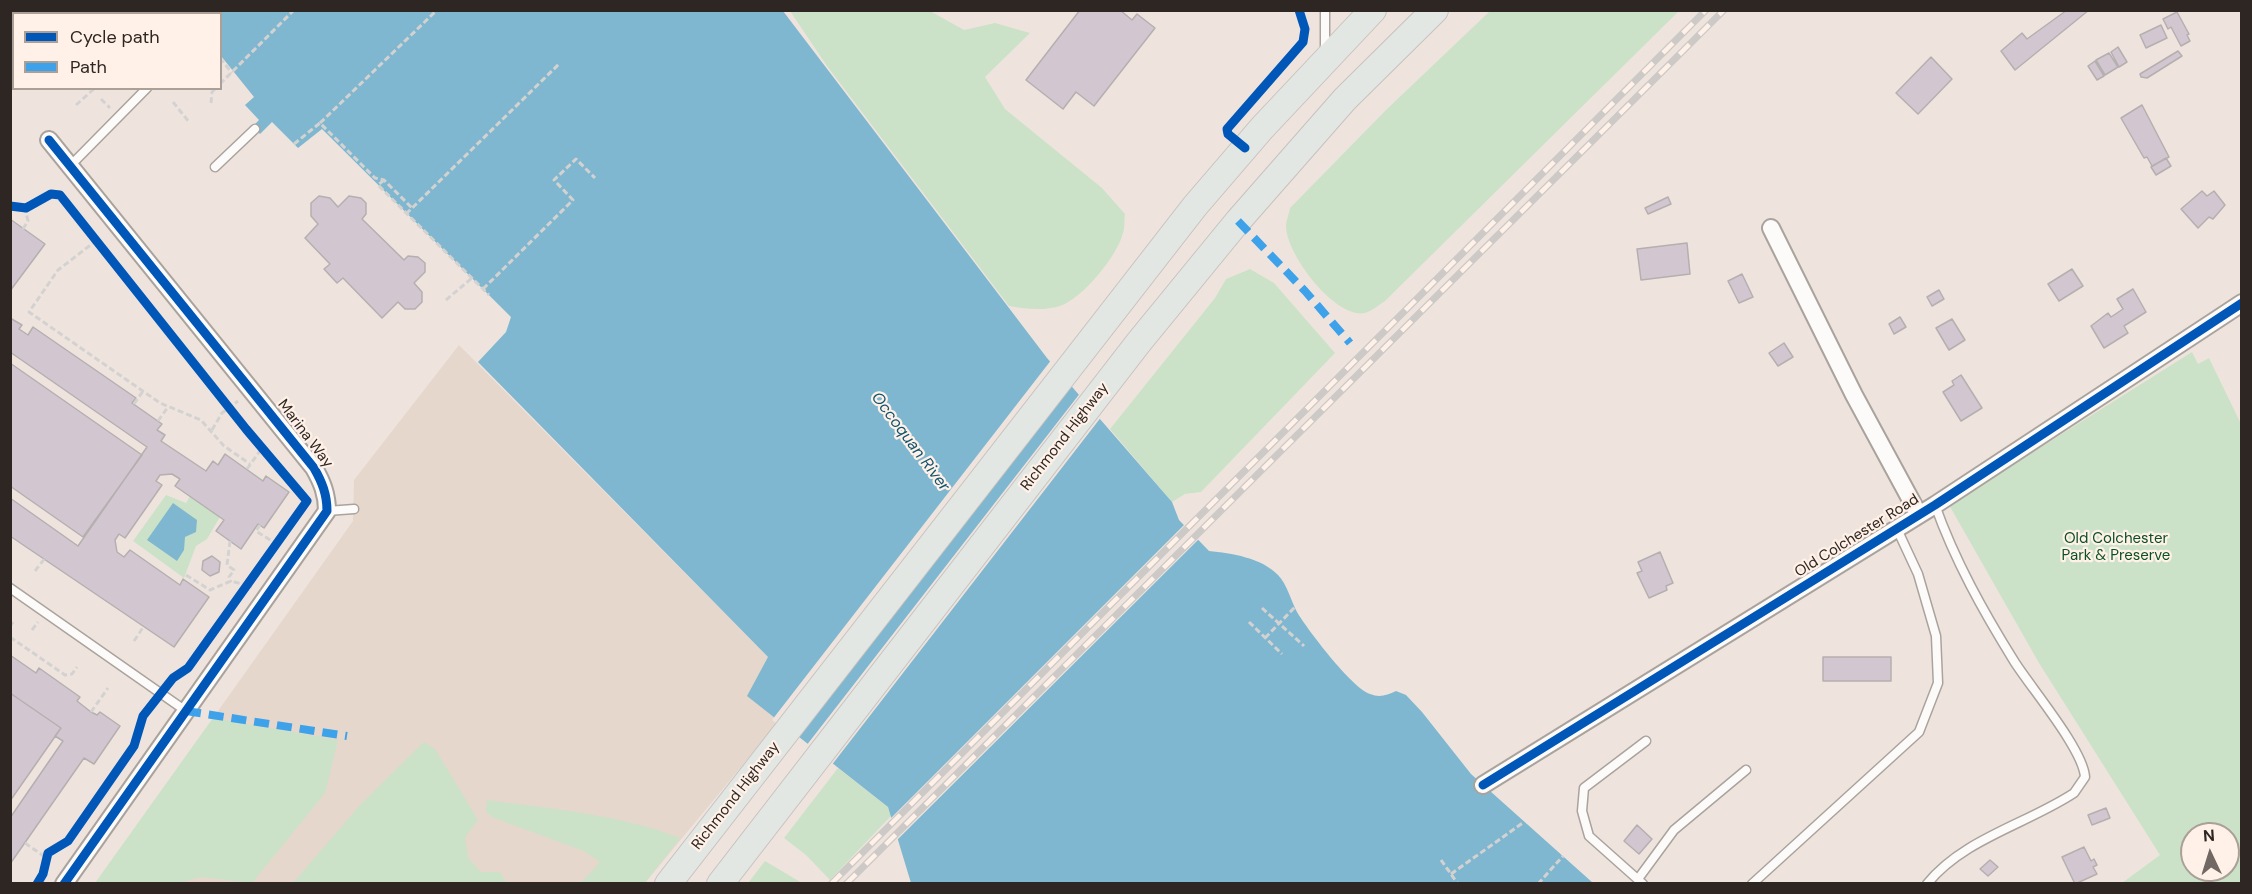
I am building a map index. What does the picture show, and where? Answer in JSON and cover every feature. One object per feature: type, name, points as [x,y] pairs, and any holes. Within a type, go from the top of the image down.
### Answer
[{"type":"main road","name":"Richmond Highway","points":[[668,884],[1108,317],[1231,163],[1373,10]]},
{"type":"main road","name":"Richmond Highway","points":[[720,884],[1139,342],[1238,221],[1330,116],[1435,10]]},
{"type":"street","name":"Marina Way","points":[[49,140],[314,468],[323,484],[327,511]]},
{"type":"street","name":"Old Colchester Road","points":[[1771,228],[1854,395],[1919,515]]},
{"type":"street","name":"Old Colchester Road","points":[[1483,785],[1935,506],[2241,303]]},
{"type":"street","points":[[64,884],[327,511]]},
{"type":"lane","points":[[1324,10],[1327,27],[1324,61]]},
{"type":"lane","points":[[70,166],[145,90]]},
{"type":"lane","points":[[215,167],[255,129]]},
{"type":"lane","points":[[1927,884],[1934,874],[1965,852],[2074,794],[2085,777],[2080,758],[2014,662],[1979,603],[1949,544],[1935,506]]},
{"type":"lane","points":[[327,511],[354,509]]},
{"type":"lane","points":[[1752,884],[1919,732],[1938,683],[1936,636],[1918,573],[1897,529]]},
{"type":"lane","points":[[10,588],[186,711]]},
{"type":"lane","points":[[1646,741],[1584,788],[1582,811],[1589,836],[1641,881],[1674,830],[1746,770]]},
{"type":"path","points":[[222,82],[294,10]]},
{"type":"path","points":[[294,144],[320,123],[437,10]]},
{"type":"path","points":[[222,60],[232,73]]},
{"type":"path","points":[[406,214],[559,64]]},
{"type":"path","points":[[76,105],[97,90]]},
{"type":"path","points":[[212,103],[214,90]]},
{"type":"path","points":[[102,99],[112,110]]},
{"type":"path","points":[[173,102],[189,122]]},
{"type":"path","points":[[320,123],[375,178],[384,180],[412,208]]},
{"type":"path","points":[[483,289],[573,200],[554,180],[576,159],[596,178]]},
{"type":"path","points":[[384,180],[378,185],[489,295]]},
{"type":"path","points":[[13,207],[29,206],[28,221],[23,229]]},
{"type":"path","points":[[90,232],[99,244],[58,270],[29,312],[168,407],[194,416],[212,430],[224,446],[250,464]]},
{"type":"path","points":[[446,300],[472,278]]},
{"type":"path","points":[[134,404],[143,391]]},
{"type":"path","points":[[158,421],[168,407]]},
{"type":"path","points":[[212,430],[230,407]]},
{"type":"path","points":[[247,469],[260,445],[270,457]]},
{"type":"path","points":[[260,525],[256,531],[275,544]]},
{"type":"path","points":[[230,541],[227,565],[234,570],[229,577],[231,582]]},
{"type":"path","points":[[35,572],[45,558]]},
{"type":"path","points":[[186,575],[210,590],[231,582],[249,580],[267,595]]},
{"type":"path","points":[[240,594],[249,580]]},
{"type":"path","points":[[1265,638],[1294,607]]},
{"type":"path","points":[[1262,608],[1304,646]]},
{"type":"path","points":[[1249,622],[1282,654]]},
{"type":"path","points":[[134,641],[144,626]]},
{"type":"path","points":[[10,637],[65,675],[72,674],[77,667]]},
{"type":"path","points":[[91,712],[108,688]]},
{"type":"path","points":[[1451,874],[1524,822]]},
{"type":"path","points":[[25,843],[47,858]]},
{"type":"path","points":[[1538,884],[1563,856]]},
{"type":"path","points":[[1441,860],[1458,884]]},
{"type":"shaded area","points":[[459,345],[768,657],[779,721],[645,883],[95,884],[353,521],[354,480]]},
{"type":"green space","points":[[790,11],[930,11],[964,30],[995,23],[1030,33],[985,77],[1005,109],[1102,188],[1125,214],[1124,231],[1120,242],[1098,275],[1078,295],[1060,306],[1035,309],[1009,306],[827,66]]},
{"type":"green space","points":[[1490,11],[1679,11],[1385,301],[1365,313],[1353,312],[1340,306],[1314,282],[1294,252],[1286,226],[1290,208],[1386,110]]},
{"type":"green space","points":[[1250,269],[1274,283],[1335,353],[1201,492],[1185,494],[1172,502],[1110,429],[1215,298],[1226,279]]},
{"type":"green space","name":"Old Colchester Park & Preserve","points":[[2192,352],[2198,364],[2209,358],[2241,424],[2241,883],[2122,883],[2160,855],[2039,663],[1949,505]]},
{"type":"green space","points":[[166,495],[186,503],[190,496],[220,517],[207,539],[196,546],[184,578],[133,541]]},
{"type":"green space","points":[[213,718],[338,740],[325,793],[252,883],[201,877],[179,883],[95,883]]},
{"type":"green space","points":[[424,742],[435,749],[478,820],[465,837],[468,858],[481,872],[500,872],[506,883],[293,883],[361,804]]},
{"type":"green space","points":[[838,768],[888,807],[891,816],[830,880],[806,855],[784,838]]},
{"type":"green space","points":[[487,800],[609,818],[680,838],[645,883],[581,883],[600,862],[584,851],[494,818],[486,812]]},
{"type":"green space","points":[[765,861],[802,883],[748,883]]},
{"type":"water","name":"Occoquan River","points":[[183,11],[783,11],[1047,358],[1172,502],[1179,520],[1209,551],[1255,560],[1278,575],[1302,620],[1330,657],[1352,681],[1370,694],[1377,696],[1396,691],[1406,695],[1471,774],[1593,883],[911,883],[888,807],[747,696],[768,657],[478,362],[506,332],[511,317],[322,129],[298,148],[272,122],[260,134],[253,126],[259,120],[245,105],[254,97],[222,57],[222,12]]},
{"type":"water","points":[[173,503],[197,520],[196,532],[185,537],[184,550],[177,561],[147,540]]},
{"type":"pier","points":[[1052,359],[1073,383],[797,739],[772,720]]},
{"type":"pier","points":[[1081,392],[1102,416],[831,766],[806,746]]},
{"type":"pier","points":[[1186,523],[1200,538],[896,841],[889,820]]},
{"type":"building","points":[[38,10],[141,10],[142,12],[39,12]]},
{"type":"building","points":[[1080,10],[1120,10],[1132,20],[1137,14],[1155,28],[1094,106],[1076,92],[1063,109],[1026,80]]},
{"type":"building","points":[[2067,10],[2089,10],[2015,70],[2001,51],[2022,33],[2027,39]]},
{"type":"building","points":[[2177,12],[2189,34],[2187,35],[2190,41],[2181,46],[2171,27],[2168,29],[2163,19]]},
{"type":"building","points":[[2161,25],[2167,38],[2146,48],[2140,35]]},
{"type":"building","points":[[2118,47],[2127,62],[2119,67],[2111,52]]},
{"type":"building","points":[[2178,51],[2182,56],[2147,78],[2141,77],[2140,74]]},
{"type":"building","points":[[2109,53],[2118,67],[2105,75],[2096,60]]},
{"type":"building","points":[[1931,57],[1952,79],[1918,114],[1896,93]]},
{"type":"building","points":[[2095,61],[2104,76],[2097,80],[2088,66]]},
{"type":"building","points":[[2142,105],[2169,157],[2152,166],[2147,157],[2144,158],[2121,118]]},
{"type":"building","points":[[2166,158],[2171,166],[2156,175],[2151,167]]},
{"type":"building","points":[[2202,191],[2207,196],[2214,191],[2225,205],[2213,219],[2209,217],[2198,228],[2181,209]]},
{"type":"building","points":[[319,196],[330,198],[338,207],[349,196],[361,198],[366,203],[366,214],[362,219],[404,260],[408,256],[418,257],[425,263],[425,272],[414,283],[422,292],[422,302],[415,309],[405,309],[398,302],[382,318],[343,278],[337,283],[324,269],[330,264],[305,238],[318,224],[311,216],[311,203]]},
{"type":"building","points":[[1668,197],[1671,204],[1648,214],[1645,208]]},
{"type":"building","points":[[10,219],[45,244],[10,291]]},
{"type":"building","points":[[1687,243],[1690,274],[1641,280],[1637,249]]},
{"type":"building","points":[[2072,269],[2083,286],[2059,301],[2048,284]]},
{"type":"building","points":[[1742,274],[1753,297],[1739,303],[1728,281]]},
{"type":"building","points":[[2133,289],[2146,312],[2124,326],[2128,333],[2104,348],[2091,326],[2108,313],[2111,317],[2123,309],[2117,299]]},
{"type":"building","points":[[1939,290],[1944,299],[1932,306],[1927,297]]},
{"type":"building","points":[[1900,317],[1906,327],[1894,334],[1889,324]]},
{"type":"building","points":[[10,318],[22,325],[19,329],[28,335],[33,327],[136,398],[132,403],[162,424],[157,430],[165,435],[161,441],[206,471],[213,461],[218,465],[225,454],[263,481],[266,476],[289,492],[264,528],[258,524],[241,549],[216,531],[224,520],[175,486],[180,479],[172,474],[160,475],[156,481],[162,485],[125,538],[119,534],[115,540],[117,552],[124,557],[130,550],[180,585],[183,579],[209,597],[174,647],[10,536],[10,498],[78,546],[147,447],[10,352]]},
{"type":"building","points":[[1952,319],[1965,340],[1949,350],[1936,328]]},
{"type":"building","points":[[1784,343],[1793,357],[1778,366],[1769,353]]},
{"type":"building","points":[[10,363],[142,455],[83,537],[10,486]]},
{"type":"building","points":[[1961,375],[1982,408],[1961,421],[1943,392],[1954,385],[1952,381]]},
{"type":"building","points":[[1660,552],[1673,583],[1666,586],[1667,590],[1649,598],[1637,573],[1642,571],[1638,562]]},
{"type":"building","points":[[212,556],[220,562],[219,572],[210,576],[202,570],[203,561]]},
{"type":"building","points":[[10,655],[36,673],[39,668],[80,697],[77,701],[91,712],[97,715],[100,712],[120,726],[94,764],[84,758],[10,864],[10,818],[63,741],[55,736],[61,728],[10,693]]},
{"type":"building","points":[[1823,657],[1891,657],[1891,681],[1823,681]]},
{"type":"building","points":[[10,693],[61,728],[10,801]]},
{"type":"building","points":[[2106,808],[2110,818],[2092,825],[2088,815]]},
{"type":"building","points":[[1637,825],[1652,839],[1639,854],[1624,841]]},
{"type":"building","points":[[2084,847],[2091,861],[2094,859],[2097,865],[2093,867],[2097,874],[2075,884],[2062,857]]},
{"type":"building","points":[[1990,860],[1998,867],[1988,876],[1980,869]]},
{"type":"railway","points":[[831,884],[1706,10]]},
{"type":"railway","points":[[846,884],[1724,10]]},
{"type":"marked path","points":[[1238,221],[1305,291],[1350,343]]},
{"type":"marked path","points":[[186,711],[347,736]]},
{"type":"cycle path","points":[[1245,148],[1228,134],[1227,129],[1303,42],[1305,29],[1299,10]]},
{"type":"cycle path","points":[[49,140],[314,468],[324,488],[327,511],[64,884]]},
{"type":"cycle path","points":[[10,206],[26,208],[51,194],[60,195],[246,429],[307,501],[188,668],[173,678],[143,716],[134,746],[68,841],[48,853],[43,874],[37,884]]},
{"type":"cycle path","points":[[1483,785],[1935,505],[2242,303]]}]
